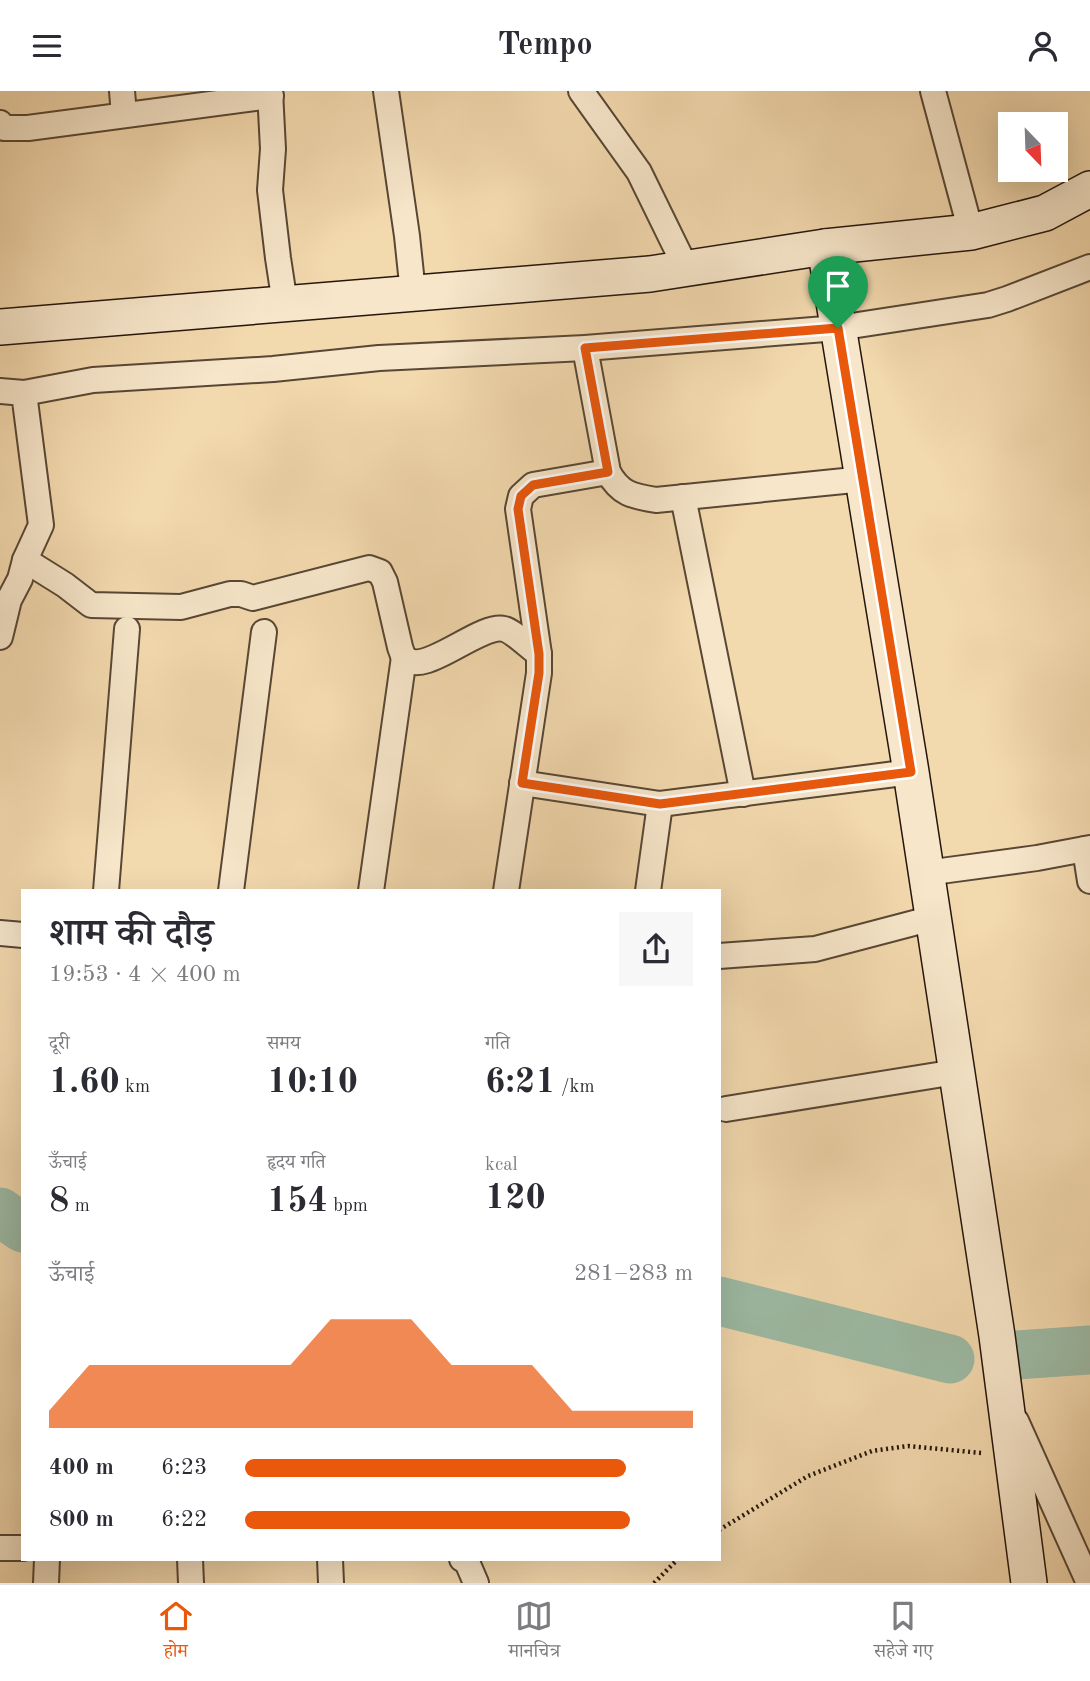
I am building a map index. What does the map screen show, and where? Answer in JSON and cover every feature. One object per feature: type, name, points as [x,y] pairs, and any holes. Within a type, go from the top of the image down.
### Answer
[{"type":"street","points":[[386,91],[413,293]]},
{"type":"street","points":[[582,91],[639,172],[686,268]]},
{"type":"street","points":[[933,91],[971,232]]},
{"type":"street","points":[[0,123],[4,128],[27,128],[123,103],[270,94],[273,149],[270,190],[285,304]]},
{"type":"street","points":[[0,637],[9,600],[41,525],[12,392],[93,380],[273,369],[379,358],[585,348],[832,290],[971,232],[1045,213],[1090,189]]},
{"type":"street","points":[[0,327],[650,274],[686,268],[832,290],[988,305],[1090,267]]},
{"type":"street","points":[[832,290],[911,772],[998,1336],[1030,1583]]},
{"type":"street","points":[[585,348],[608,472],[615,485],[633,496],[656,500],[864,479]]},
{"type":"street","points":[[506,889],[539,673],[539,654],[518,509],[521,496],[533,485],[608,472]]},
{"type":"street","points":[[683,496],[743,794]]},
{"type":"street","points":[[25,560],[91,605],[181,607],[230,594],[253,598],[369,568],[380,572],[404,657],[371,889]]},
{"type":"street","points":[[404,657],[412,662],[428,660],[493,628],[506,629],[539,654]]},
{"type":"street","points":[[106,889],[127,629]]},
{"type":"street","points":[[231,889],[264,632]]},
{"type":"street","points":[[522,783],[660,804],[911,772]]},
{"type":"street","points":[[648,889],[660,804]]},
{"type":"street","points":[[926,873],[1087,849],[1090,881]]},
{"type":"street","points":[[721,956],[815,949],[933,918]]},
{"type":"street","points":[[0,933],[21,935]]},
{"type":"street","points":[[726,1109],[956,1072]]},
{"type":"street","points":[[1005,1388],[1089,1583]]},
{"type":"street","points":[[0,1548],[21,1548]]},
{"type":"street","points":[[47,1561],[47,1583]]},
{"type":"street","points":[[190,1561],[191,1583]]},
{"type":"street","points":[[330,1561],[331,1583]]},
{"type":"path","points":[[721,1529],[808,1476],[872,1451],[908,1446],[1014,1456]]},
{"type":"path","points":[[654,1583],[676,1561]]},
{"type":"waterway","points":[[0,1212],[21,1227]]},
{"type":"waterway","points":[[721,1302],[950,1359]]},
{"type":"waterway","points":[[1016,1355],[1090,1350]]},
{"type":"route","points":[[838,328],[911,772],[660,804],[522,783],[539,673],[539,654],[518,509],[521,496],[533,485],[608,472],[585,348],[838,328]]}]
